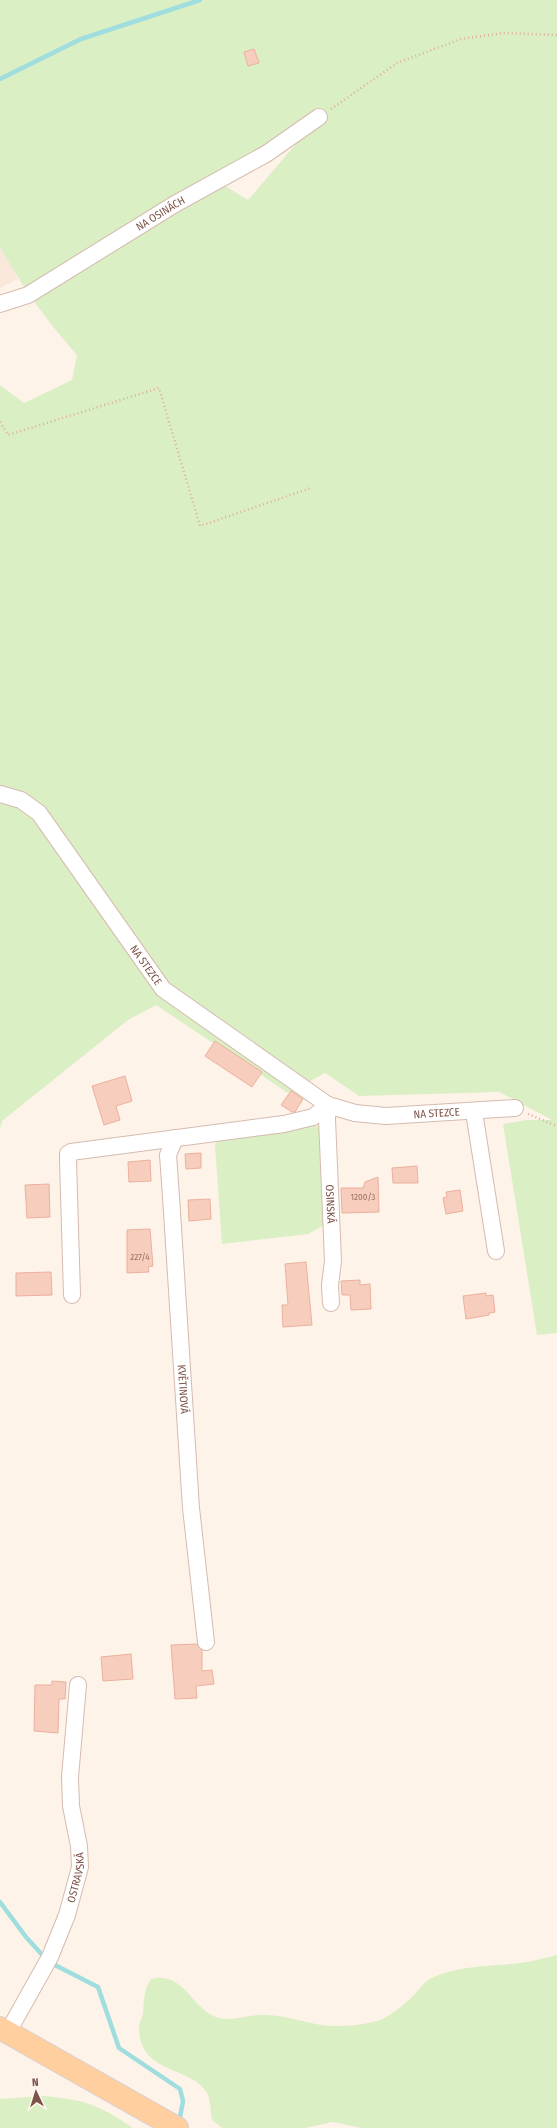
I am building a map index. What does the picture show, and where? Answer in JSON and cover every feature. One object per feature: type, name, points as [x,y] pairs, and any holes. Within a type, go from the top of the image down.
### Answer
[{"type":"main road","name":"OSTRAVSKÁ","points":[[4,2030],[178,2128]]},
{"type":"street","name":"NA OSINÁCH","points":[[0,304],[28,295],[175,204],[266,154],[319,117]]},
{"type":"street","name":"NA STEZCE","points":[[0,794],[21,800],[39,813],[163,989],[328,1106],[355,1113],[386,1116],[474,1112],[515,1108]]},
{"type":"street","points":[[72,1295],[68,1154],[71,1152],[302,1121],[313,1117],[328,1106]]},
{"type":"street","name":"OSINSKÁ","points":[[328,1106],[327,1119],[333,1261],[330,1284],[332,1303]]},
{"type":"street","name":"NA STEZCE","points":[[474,1112],[496,1251]]},
{"type":"street","name":"KVĚTINOVÁ","points":[[174,1138],[168,1155],[191,1508],[206,1642]]},
{"type":"street","name":"OSTRAVSKÁ","points":[[4,2030],[50,1957],[67,1915],[80,1867],[80,1846],[71,1806],[70,1777],[78,1684]]},
{"type":"path","points":[[319,117],[397,63],[461,39],[503,33],[557,35]]},
{"type":"path","points":[[0,422],[8,435],[159,388],[200,526],[311,488]]},
{"type":"path","points":[[515,1108],[557,1126]]},
{"type":"shaded area","points":[[0,247],[18,279],[0,288]]},
{"type":"green space","points":[[0,0],[557,0],[557,1333],[537,1335],[503,1124],[526,1120],[552,1120],[499,1092],[359,1096],[325,1073],[288,1093],[156,1005],[128,1020],[2,1121],[0,1129],[0,385],[24,403],[72,380],[77,355],[36,303],[17,276],[0,247]],"holes":[[[318,118],[248,200],[209,176]]]},
{"type":"green space","points":[[315,1125],[318,1126],[319,1129],[323,1226],[308,1234],[222,1244],[215,1146],[217,1139]]},
{"type":"green space","points":[[557,1955],[557,2128],[361,2128],[333,2122],[305,2128],[222,2128],[212,2120],[210,2102],[207,2093],[200,2084],[157,2062],[148,2055],[142,2044],[139,2029],[143,2014],[145,1992],[151,1979],[164,1978],[174,1981],[207,2012],[217,2017],[229,2019],[268,2015],[321,2025],[347,2026],[367,2023],[384,2018],[406,2003],[426,1982],[440,1974],[473,1967],[533,1961]]},
{"type":"green space","points":[[44,2096],[70,2099],[91,2104],[110,2113],[133,2128],[0,2128],[0,2099]]},
{"type":"building","points":[[254,49],[259,63],[248,66],[244,52]]},
{"type":"building","points":[[215,1041],[262,1072],[252,1087],[205,1056]]},
{"type":"building","points":[[125,1076],[132,1101],[116,1106],[120,1120],[104,1125],[92,1086]]},
{"type":"building","points":[[291,1091],[303,1099],[295,1112],[292,1112],[281,1105]]},
{"type":"building","points":[[201,1153],[201,1168],[186,1169],[185,1154]]},
{"type":"building","points":[[150,1160],[151,1181],[129,1182],[128,1162]]},
{"type":"building","points":[[417,1166],[418,1183],[393,1183],[392,1168]]},
{"type":"building","points":[[378,1177],[379,1212],[342,1213],[341,1188],[363,1188],[365,1182]]},
{"type":"building","points":[[49,1184],[50,1217],[27,1218],[25,1185]]},
{"type":"building","points":[[460,1190],[463,1211],[446,1214],[443,1198],[447,1197],[446,1192]]},
{"type":"building","points":[[210,1199],[211,1219],[189,1221],[188,1200]]},
{"type":"building","points":[[150,1229],[153,1266],[148,1267],[149,1272],[127,1273],[127,1230]]},
{"type":"building","points":[[306,1262],[312,1325],[283,1327],[282,1305],[288,1305],[285,1264]]},
{"type":"building","points":[[51,1272],[52,1295],[16,1296],[16,1273]]},
{"type":"building","points":[[360,1280],[360,1285],[370,1284],[371,1309],[351,1310],[350,1295],[342,1295],[341,1281]]},
{"type":"building","points":[[486,1293],[486,1296],[493,1295],[495,1312],[489,1313],[489,1315],[466,1319],[463,1296]]},
{"type":"building","points":[[197,1644],[202,1650],[202,1671],[212,1670],[214,1684],[196,1686],[197,1698],[175,1699],[171,1645]]},
{"type":"building","points":[[131,1654],[133,1679],[103,1681],[101,1657]]},
{"type":"building","points":[[52,1681],[66,1682],[65,1699],[59,1699],[58,1733],[34,1731],[35,1685],[52,1685]]},
{"type":"waterway","points":[[0,79],[81,39],[200,0]]},
{"type":"waterway","points":[[0,1902],[26,1937],[45,1958]]},
{"type":"waterway","points":[[51,1963],[98,1987],[119,2048],[180,2089],[183,2101],[179,2123]]}]
